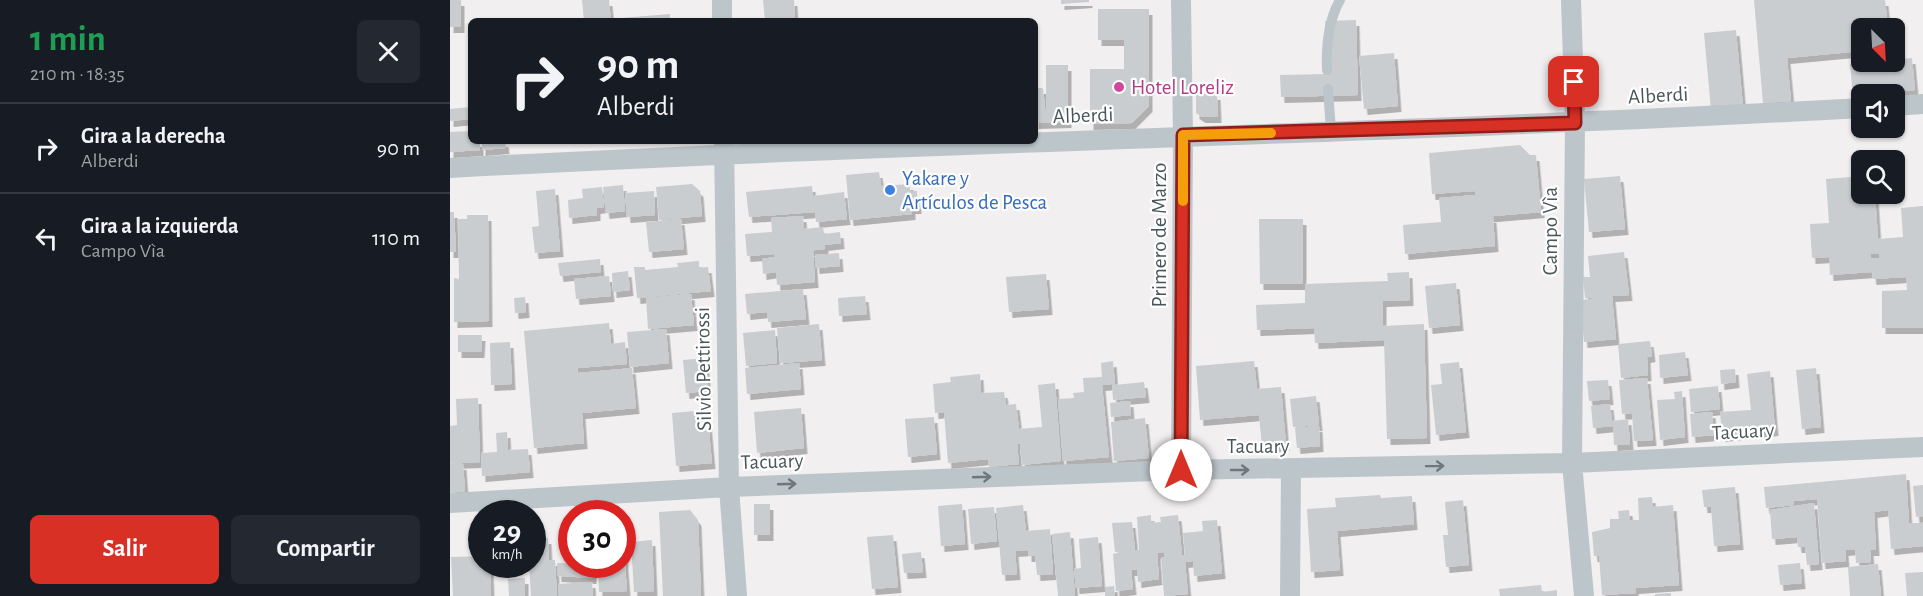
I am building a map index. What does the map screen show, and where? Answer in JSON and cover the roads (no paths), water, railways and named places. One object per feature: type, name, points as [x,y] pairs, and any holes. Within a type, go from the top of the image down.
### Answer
[{"type":"street","points":[[722,0],[722,18]]},
{"type":"street","name":"Primero de Marzo","points":[[1181,0],[1183,135],[1181,470]]},
{"type":"street","name":"Campo Vìa","points":[[1571,0],[1575,123],[1572,463],[1584,596]]},
{"type":"street","points":[[1905,105],[1923,104]]},
{"type":"street","name":"Alberdi","points":[[1038,139],[1575,123],[1851,109]]},
{"type":"street","name":"Alberdi","points":[[450,168],[724,147],[839,144]]},
{"type":"street","name":"Silvio Pettirossi","points":[[724,147],[729,487],[737,596]]},
{"type":"street","name":"Tacuary","points":[[450,503],[729,487],[1181,470],[1291,470],[1572,463],[1923,447]]},
{"type":"street","points":[[1290,596],[1291,470]]},
{"type":"lane","points":[[1327,70],[1328,40],[1333,13],[1340,0]]},
{"type":"lane","points":[[1328,89],[1331,131]]},
{"type":"place","name":"Hotel Loreliz","points":[[1119,87]]},
{"type":"place","name":"Yakare y Artículos de Pesca","points":[[890,190]]}]
